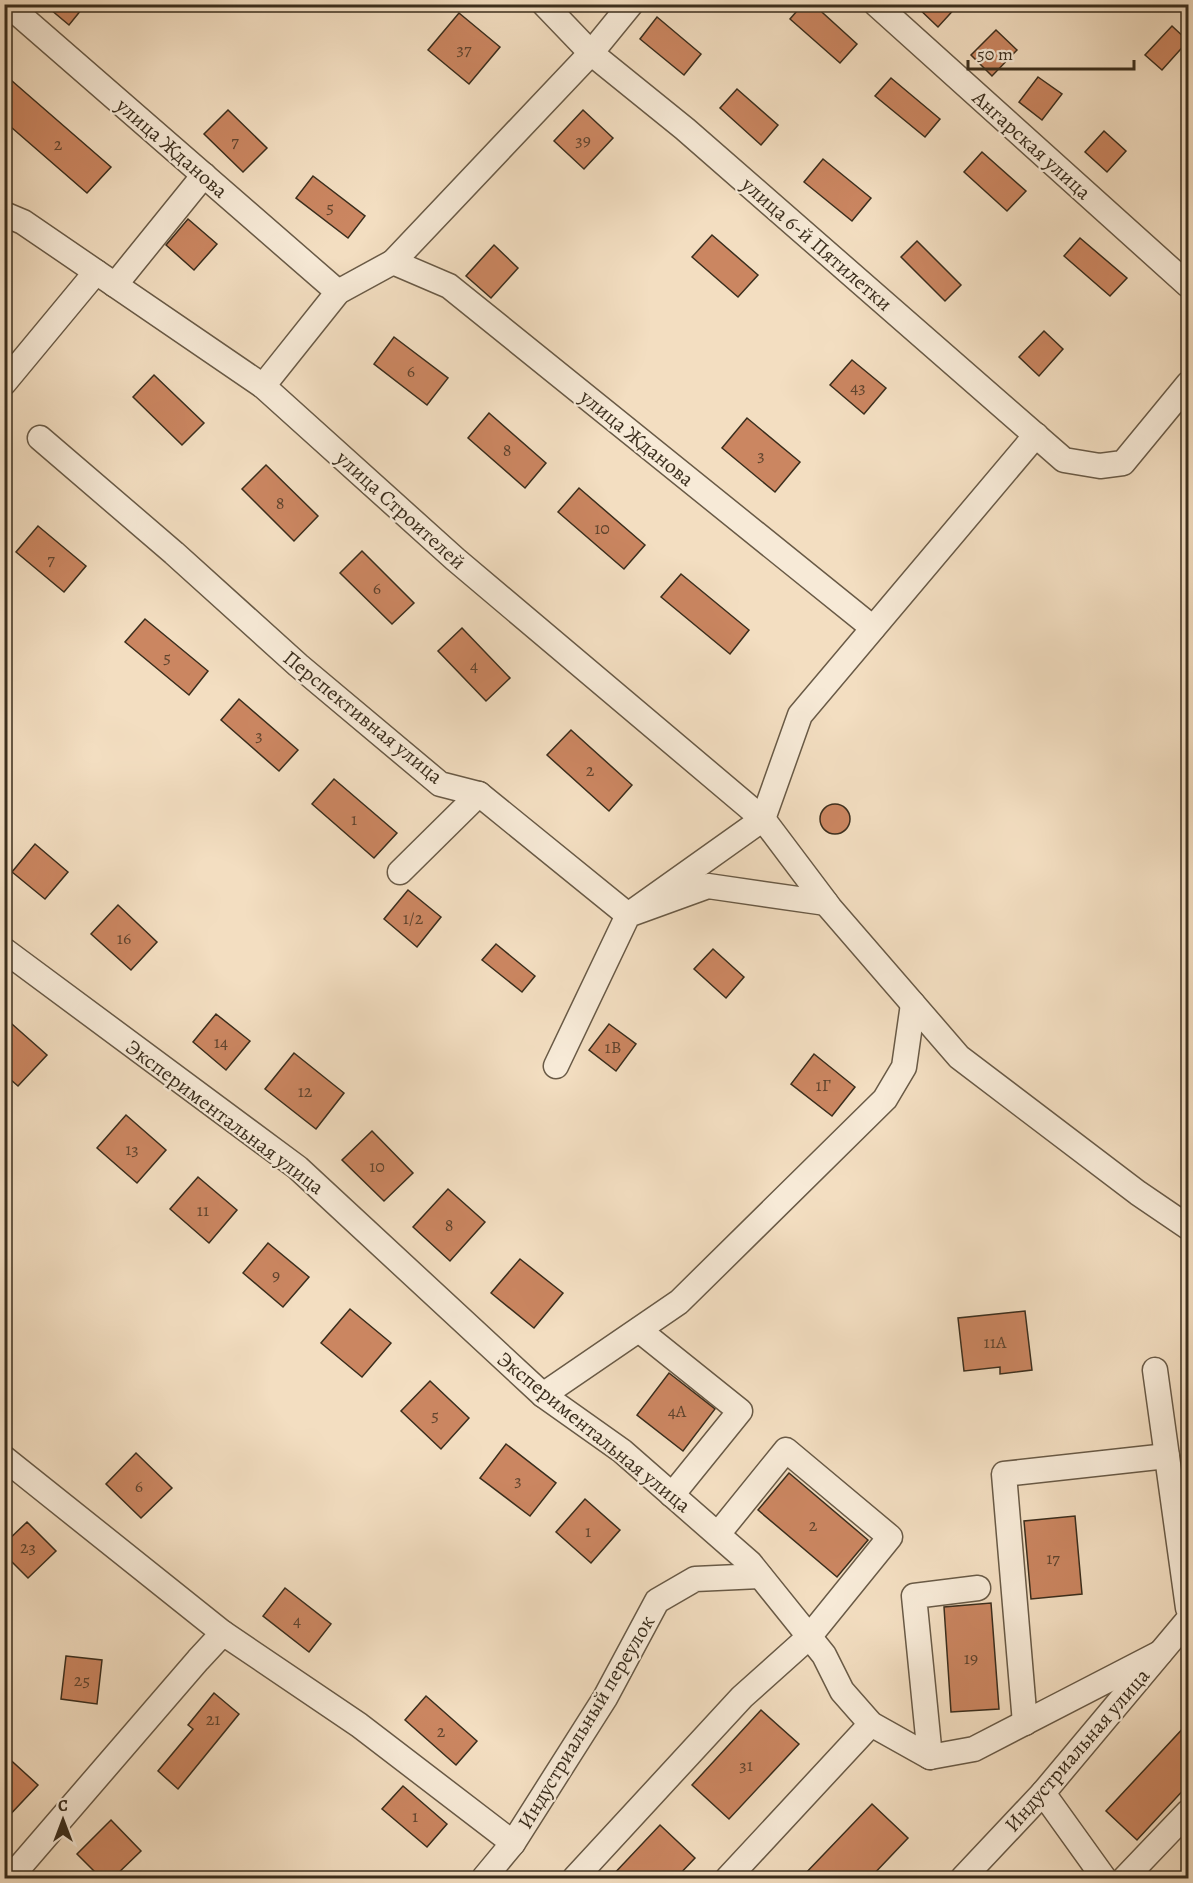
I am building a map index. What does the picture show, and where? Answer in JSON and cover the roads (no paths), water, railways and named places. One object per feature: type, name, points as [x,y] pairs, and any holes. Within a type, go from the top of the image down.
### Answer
[{"type":"street","name":"улица Жданова","points":[[7,4],[338,292]]},
{"type":"street","name":"улица 6-й Пятилетки","points":[[544,4],[591,53],[685,129],[1064,459],[1100,466],[1123,463],[1188,384]]},
{"type":"street","points":[[263,386],[338,292],[393,262],[591,53],[631,4]]},
{"type":"street","name":"Ангарская улица","points":[[876,4],[1188,285]]},
{"type":"street","points":[[4,383],[204,175]]},
{"type":"street","name":"улица Строителей","points":[[14,218],[263,386],[455,559],[763,819],[826,903],[959,1057],[1138,1193],[1188,1227]]},
{"type":"street","name":"улица Жданова","points":[[393,262],[449,286],[873,628]]},
{"type":"street","points":[[556,1066],[628,915],[763,819],[801,715],[1036,435]]},
{"type":"street","name":"Перспективная улица","points":[[40,438],[174,553],[298,665],[440,784],[479,794],[628,915]]},
{"type":"street","points":[[400,872],[479,794]]},
{"type":"street","points":[[628,915],[708,886],[826,903]]},
{"type":"street","name":"Экспериментальная улица","points":[[4,950],[298,1168],[543,1395],[622,1451],[718,1534],[750,1563],[824,1655],[842,1691],[871,1724],[930,1757]]},
{"type":"street","points":[[543,1395],[679,1302],[885,1100],[903,1067],[913,1004]]},
{"type":"street","points":[[639,1330],[740,1411],[672,1495]]},
{"type":"street","points":[[1155,1370],[1188,1608]]},
{"type":"street","points":[[575,1878],[742,1697],[809,1637],[890,1538],[786,1450],[718,1534]]},
{"type":"street","points":[[1025,1723],[1004,1474],[1167,1456]]},
{"type":"street","name":"Индустриальный переулок","points":[[4,1458],[223,1633],[359,1725],[513,1843]]},
{"type":"street","name":"Индустриальный переулок","points":[[484,1878],[513,1843],[605,1698],[657,1601],[695,1579],[760,1576]]},
{"type":"street","points":[[978,1588],[914,1596],[930,1757],[974,1749],[1160,1653]]},
{"type":"street","name":"Индустриальная улица","points":[[963,1878],[1043,1793],[1188,1620]]},
{"type":"street","points":[[10,1878],[198,1659],[223,1633]]},
{"type":"street","points":[[728,1878],[871,1724]]},
{"type":"street","points":[[1043,1793],[1104,1878]]},
{"type":"street","points":[[1125,1878],[1188,1812]]}]
